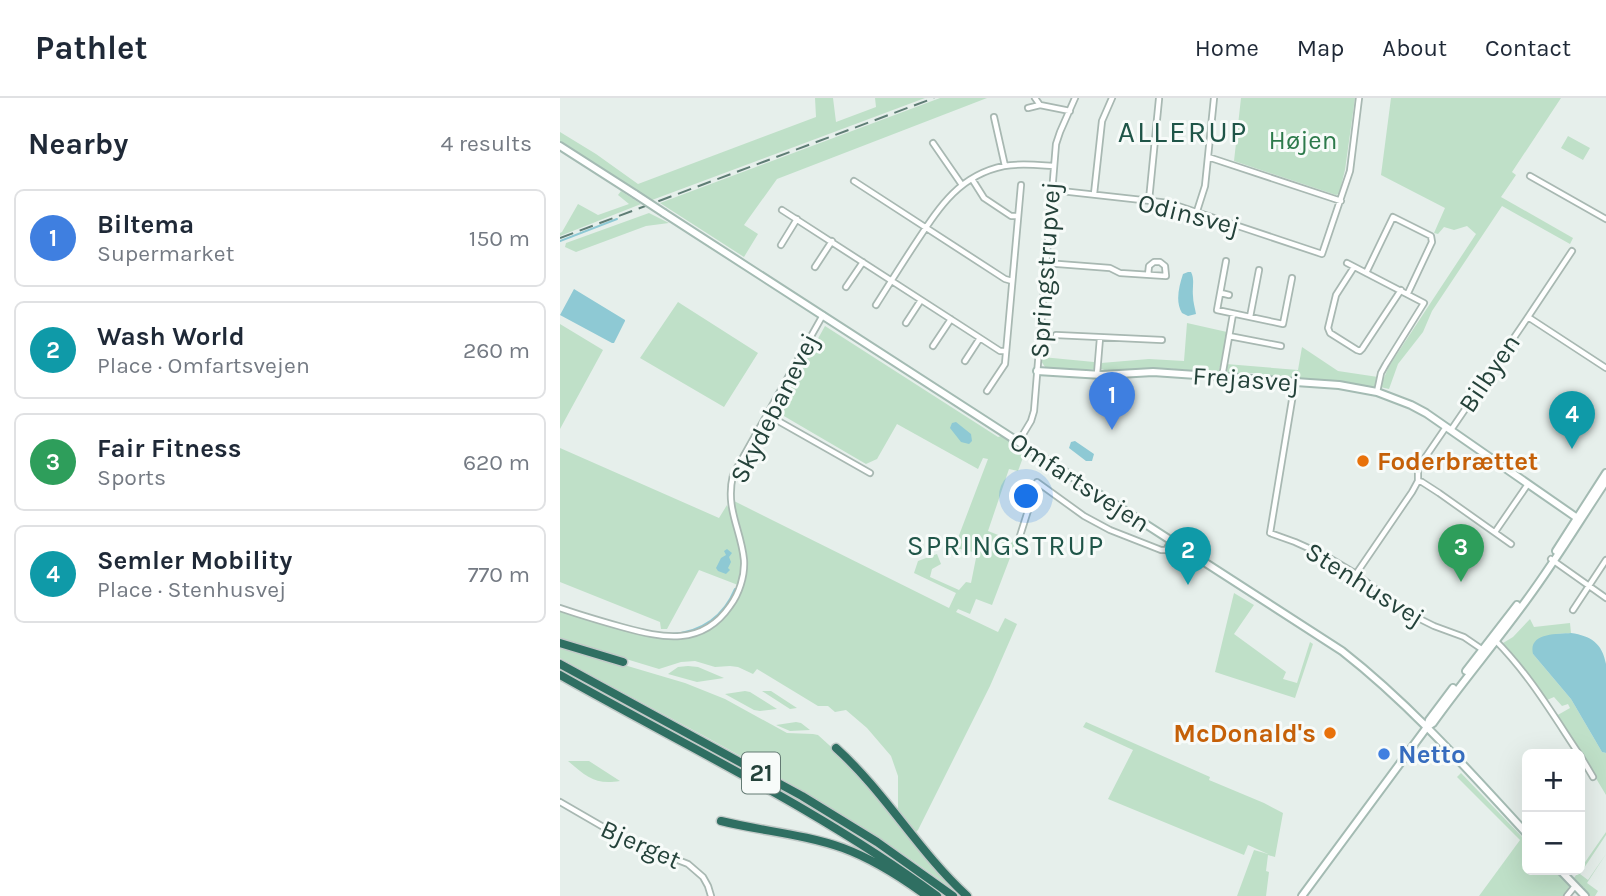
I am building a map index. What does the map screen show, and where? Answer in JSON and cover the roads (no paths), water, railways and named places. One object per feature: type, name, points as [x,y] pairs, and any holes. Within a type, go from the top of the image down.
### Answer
[{"type":"highway","points":[[560,643],[623,662]]},
{"type":"highway","name":"21","points":[[560,664],[802,796],[877,842],[953,896]]},
{"type":"highway","name":"21","points":[[560,675],[799,805],[872,850],[937,896]]},
{"type":"highway","points":[[836,748],[869,781],[928,856],[967,896]]},
{"type":"highway","points":[[722,821],[844,849],[890,871],[927,896]]},
{"type":"main road","name":"Omfartsvejen","points":[[560,148],[1342,651],[1427,727],[1522,829]]},
{"type":"main road","name":"Frejasvej","points":[[1037,371],[1120,375],[1147,372],[1339,385],[1377,392],[1411,405],[1448,428],[1578,519]]},
{"type":"main road","points":[[1302,896],[1553,560],[1606,473]]},
{"type":"main road","points":[[1578,519],[1606,481]]},
{"type":"main road","points":[[1565,875],[1585,896]]},
{"type":"street","points":[[1035,98],[1040,106]]},
{"type":"street","name":"Springstrupvej","points":[[1019,442],[1033,415],[1053,166],[1059,134],[1075,98]]},
{"type":"street","points":[[1094,194],[1101,128],[1112,98]]},
{"type":"street","points":[[1197,211],[1204,191],[1214,98]]},
{"type":"street","points":[[1208,157],[1340,201],[1351,166],[1359,98]]},
{"type":"street","points":[[1149,200],[1159,99]]},
{"type":"street","points":[[1028,108],[1040,106],[1070,111]]},
{"type":"street","points":[[994,117],[1005,166]]},
{"type":"street","points":[[933,143],[962,185]]},
{"type":"street","points":[[876,305],[942,204],[962,185],[985,172],[1005,166],[1053,166]]},
{"type":"street","points":[[1530,176],[1606,219]]},
{"type":"street","points":[[972,179],[984,198],[1011,216],[1017,216]]},
{"type":"street","points":[[854,181],[1012,281]]},
{"type":"street","points":[[987,391],[1005,363],[1021,185]]},
{"type":"street","name":"Odinsvej","points":[[1052,190],[1168,202],[1322,254],[1340,201]]},
{"type":"street","points":[[782,210],[979,338],[1000,351],[1006,351]]},
{"type":"street","points":[[1366,273],[1393,217],[1433,239],[1408,293]]},
{"type":"street","points":[[781,244],[797,219]]},
{"type":"street","points":[[815,267],[832,242]]},
{"type":"street","name":"Bilbyen","points":[[1448,428],[1572,251]]},
{"type":"street","points":[[1226,261],[1217,310],[1283,324],[1292,278]]},
{"type":"street","points":[[846,287],[863,262]]},
{"type":"street","points":[[1045,263],[1110,268],[1120,273],[1148,275],[1167,276],[1166,267],[1161,262],[1154,262],[1149,267],[1148,275]]},
{"type":"street","points":[[1347,263],[1423,301],[1424,306],[1381,373],[1377,392]]},
{"type":"street","points":[[1354,267],[1336,295],[1328,328],[1357,350],[1362,349],[1401,290]]},
{"type":"street","points":[[1250,317],[1259,271]]},
{"type":"street","points":[[1222,293],[1229,295]]},
{"type":"street","points":[[905,323],[921,300]]},
{"type":"street","points":[[1279,304],[1286,306]]},
{"type":"street","points":[[1222,377],[1233,314]]},
{"type":"street","name":"Skydebanevej","points":[[560,608],[663,637],[692,634],[708,627],[728,610],[738,593],[744,564],[731,505],[735,470],[822,315]]},
{"type":"street","name":"Bilbyen","points":[[1528,317],[1606,369]]},
{"type":"street","points":[[933,346],[951,319]]},
{"type":"street","points":[[1056,335],[1162,340]]},
{"type":"street","points":[[1229,336],[1281,346]]},
{"type":"street","points":[[965,361],[979,338]]},
{"type":"street","points":[[1097,374],[1100,338]]},
{"type":"street","name":"Stenhusvej","points":[[1295,382],[1270,533],[1311,548],[1356,574],[1402,610],[1455,633],[1484,650]]},
{"type":"street","points":[[766,414],[870,473]]},
{"type":"street","points":[[1356,574],[1413,491],[1418,481],[1418,468],[1448,428]]},
{"type":"street","points":[[1418,481],[1422,481],[1511,544]]},
{"type":"street","points":[[1019,539],[1037,482],[1079,514],[1110,530],[1161,550],[1166,550],[1171,541]]},
{"type":"street","points":[[1494,532],[1528,484]]},
{"type":"street","points":[[1553,560],[1606,598]]},
{"type":"street","points":[[1573,610],[1606,560]]},
{"type":"street","points":[[1494,639],[1543,697],[1575,749]]},
{"type":"street","points":[[1585,764],[1593,777]]},
{"type":"street","name":"Bjerget","points":[[560,802],[624,839],[688,864],[703,877],[711,896]]},
{"type":"street","points":[[1567,896],[1575,886]]},
{"type":"water","points":[[1191,272],[1193,278],[1196,314],[1188,316],[1182,313],[1178,299],[1183,274]]},
{"type":"water","points":[[574,289],[625,320],[614,343],[560,315]]},
{"type":"water","points":[[956,422],[971,434],[972,441],[969,444],[961,442],[950,428],[952,423]]},
{"type":"water","points":[[1075,441],[1094,454],[1092,461],[1086,461],[1069,448],[1071,442]]},
{"type":"water","points":[[727,549],[732,553],[729,557],[730,570],[726,574],[716,568],[721,558],[726,555],[724,551]]},
{"type":"water","points":[[1571,633],[1594,642],[1604,657],[1606,753],[1602,752],[1571,699],[1533,654],[1533,647],[1539,638]]},
{"type":"waterway","points":[[560,241],[617,219]]},
{"type":"waterway","points":[[672,634],[693,630],[711,621],[725,607],[735,589]]},
{"type":"railway","points":[[560,238],[934,98]]},
{"type":"place","name":"Biltema","points":[[1112,430]]},
{"type":"place","name":"Semler Mobility","points":[[1572,449]]},
{"type":"place","name":"Foderbrættet","points":[[1363,461]]},
{"type":"place","name":"Fair Fitness","points":[[1461,582]]},
{"type":"place","name":"Wash World","points":[[1188,585]]},
{"type":"place","name":"McDonald's","points":[[1330,733]]},
{"type":"place","name":"Netto","points":[[1384,754]]},
{"type":"district","name":"ALLERUP","points":[[1183,132]]},
{"type":"district","name":"SPRINGSTRUP","points":[[1006,545]]},
{"type":"park label","name":"Højen","points":[[1303,140]]}]
